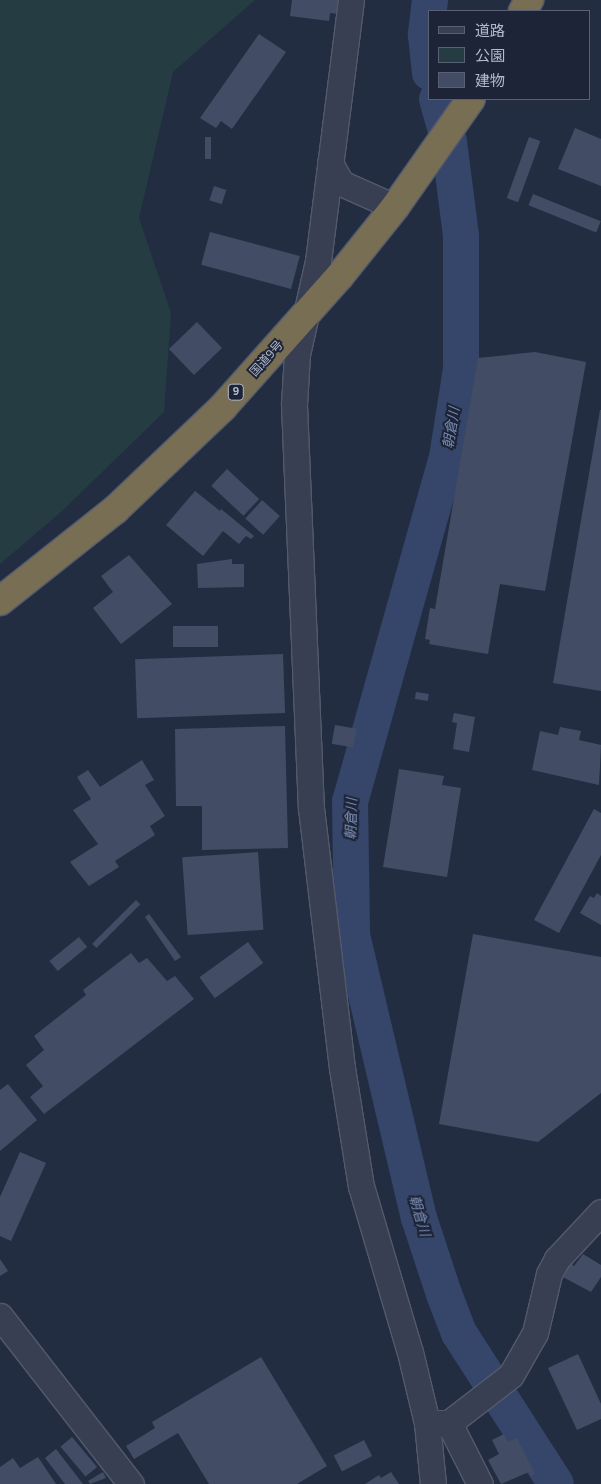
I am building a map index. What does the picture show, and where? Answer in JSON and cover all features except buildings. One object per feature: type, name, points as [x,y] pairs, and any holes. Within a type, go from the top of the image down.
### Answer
[{"type":"highway","name":"国道9号","points":[[0,601],[115,510],[223,407],[306,316],[395,207],[466,106]]},
{"type":"street","points":[[351,0],[318,261],[297,354],[294,405],[311,808],[326,944],[361,1186],[410,1352],[438,1423],[480,1484]]},
{"type":"street","points":[[330,163],[341,183],[395,207]]},
{"type":"street","points":[[438,1423],[488,1394],[511,1375],[535,1333],[549,1274],[557,1259],[601,1212]]},
{"type":"street","points":[[0,1316],[131,1484]]},
{"type":"street","points":[[433,1484],[438,1423]]},
{"type":"green space","points":[[0,0],[255,0],[173,72],[139,218],[171,313],[164,412],[62,511],[0,564]]},
{"type":"waterway","name":"朝倉川","points":[[429,10],[430,0]]},
{"type":"waterway","name":"朝倉川","points":[[428,18],[426,35],[428,54]]},
{"type":"waterway","name":"朝倉川","points":[[437,100],[449,142],[461,236],[461,369],[447,457],[350,801],[352,935],[419,1218],[444,1294],[459,1333],[556,1484]]}]
